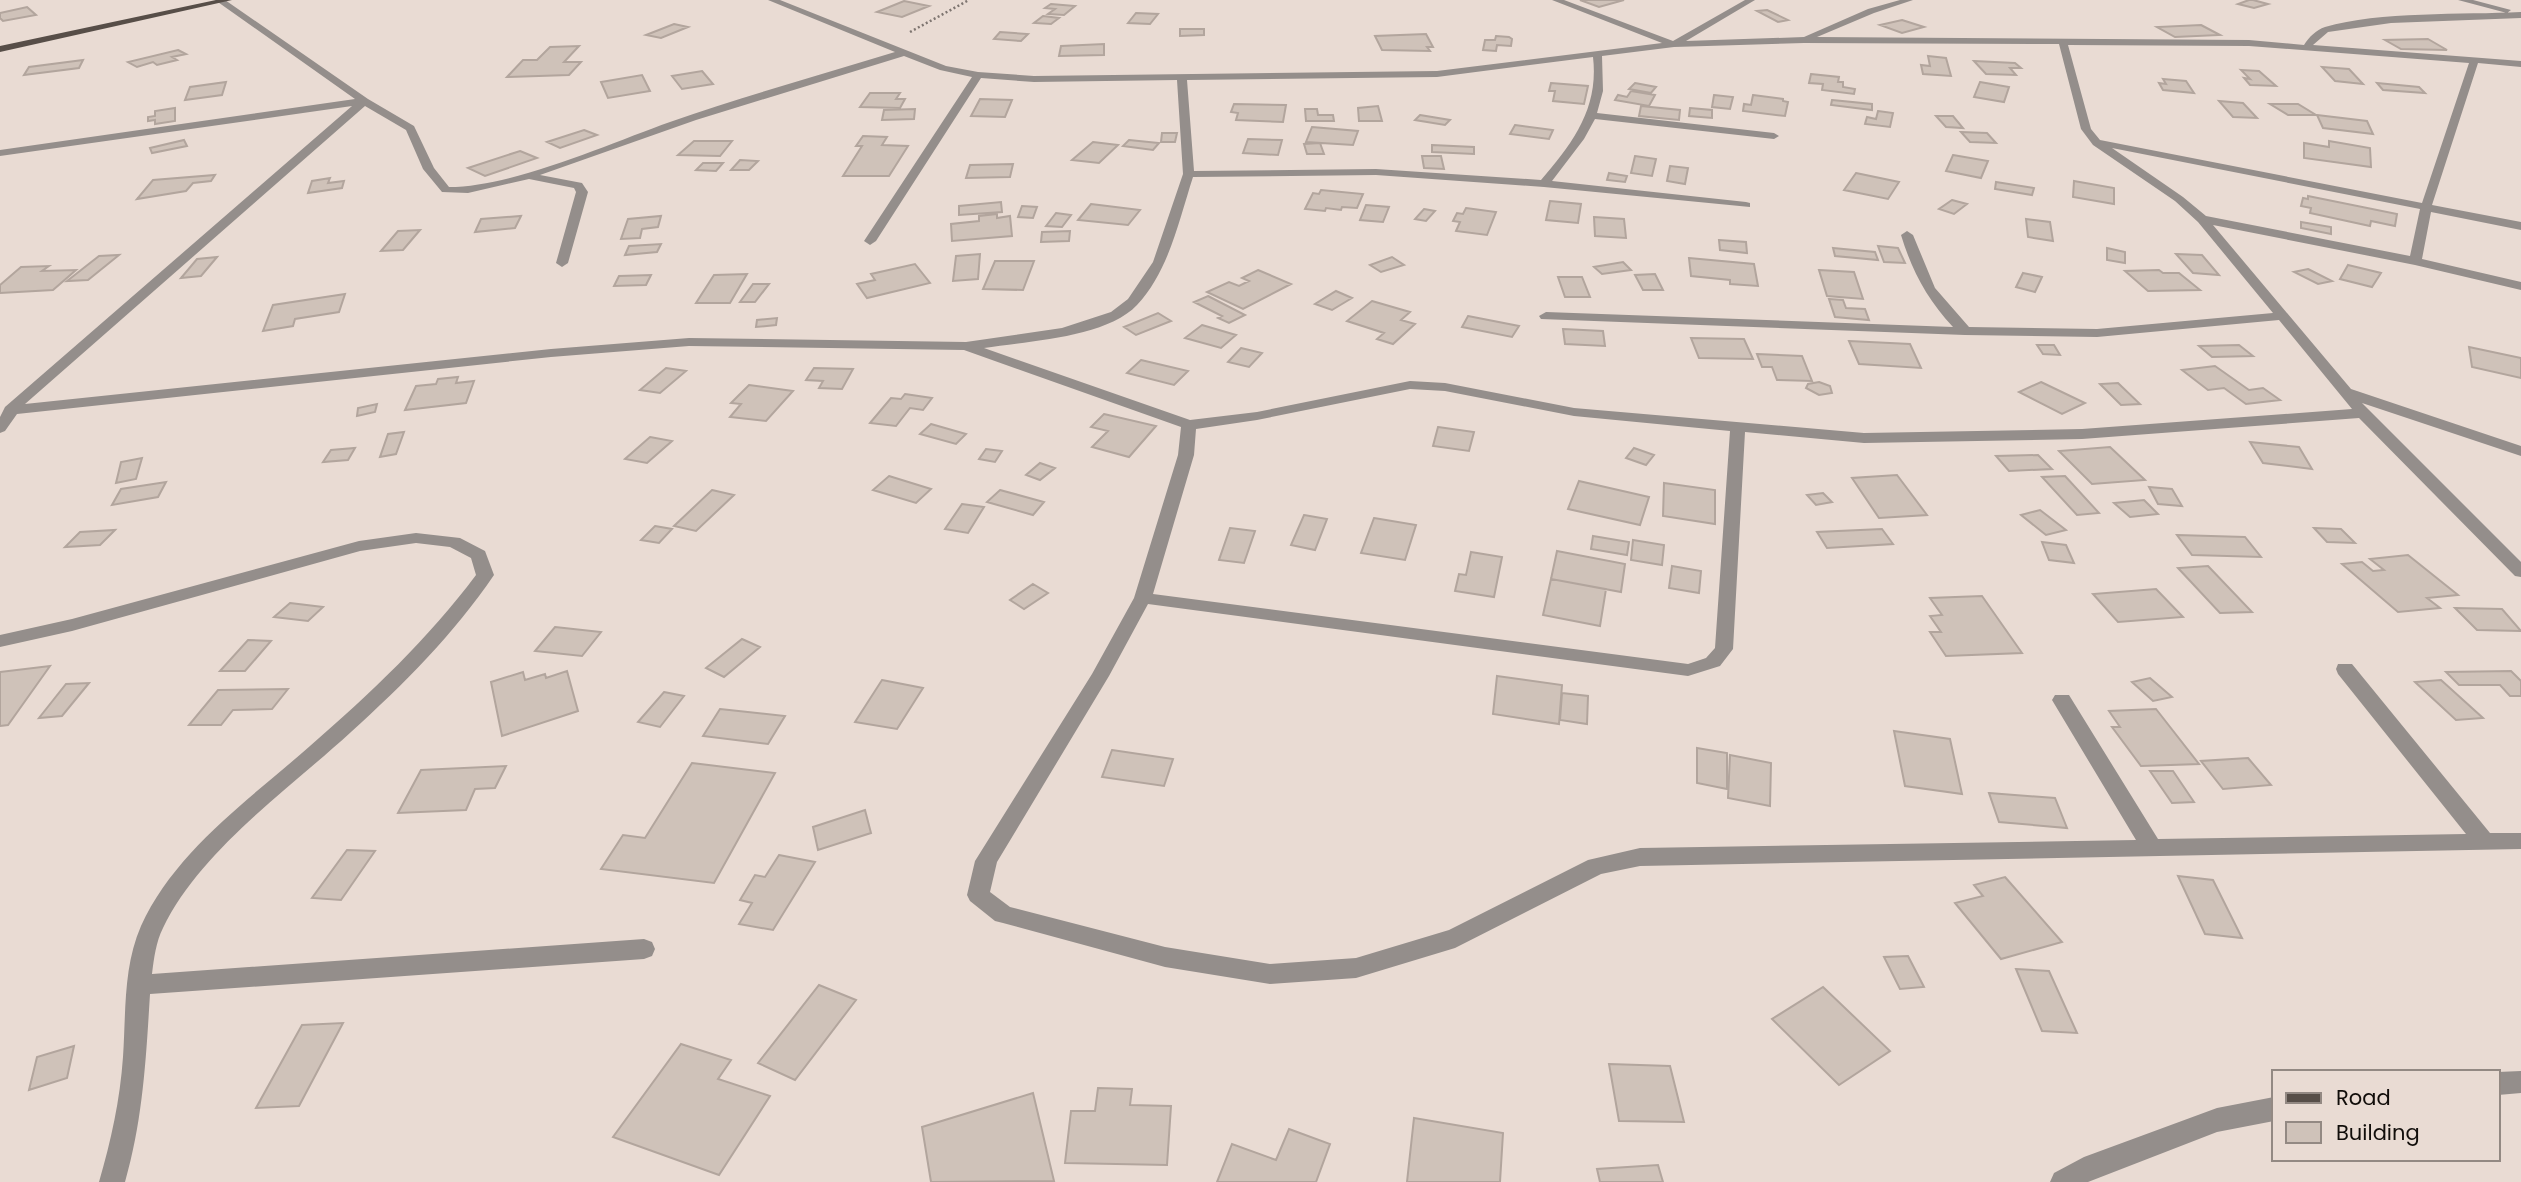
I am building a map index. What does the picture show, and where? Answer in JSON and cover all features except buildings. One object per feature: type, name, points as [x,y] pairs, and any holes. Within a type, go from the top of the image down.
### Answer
[{"type":"main road","points":[[0,49],[223,1]]},
{"type":"street","points":[[772,0],[943,68],[978,75],[1034,79],[1437,74],[1674,44],[1804,40],[2308,46],[2521,64]]},
{"type":"street","points":[[1556,0],[1674,44]]},
{"type":"street","points":[[1674,44],[1751,0]]},
{"type":"street","points":[[1804,40],[1859,16],[1909,0]]},
{"type":"street","points":[[2462,0],[2521,14]]},
{"type":"street","points":[[223,1],[364,101],[410,128],[429,169],[446,190],[468,190],[526,176],[692,118],[904,53]]},
{"type":"street","points":[[2308,46],[2312,39],[2325,30],[2348,26],[2391,20],[2521,14]]},
{"type":"street","points":[[2063,42],[2086,129],[2097,143],[2179,199],[2202,219],[2344,392],[2521,572]]},
{"type":"street","points":[[1545,184],[1576,144],[1593,116],[1601,86],[1597,53]]},
{"type":"street","points":[[2415,261],[2426,207],[2474,61]]},
{"type":"street","points":[[870,241],[978,75]]},
{"type":"street","points":[[6,411],[551,352],[689,342],[966,346],[1064,332],[1116,315],[1133,302],[1159,262],[1189,174],[1182,79]]},
{"type":"street","points":[[0,153],[364,101]]},
{"type":"street","points":[[0,428],[6,411],[364,101]]},
{"type":"street","points":[[1593,116],[1774,136]]},
{"type":"street","points":[[2097,143],[2521,226]]},
{"type":"street","points":[[1189,174],[1376,172],[1545,184],[1746,205]]},
{"type":"street","points":[[526,176],[567,181],[578,185],[582,192],[562,263]]},
{"type":"street","points":[[2202,219],[2415,261],[2521,286]]},
{"type":"street","points":[[1908,235],[1918,271],[1934,299],[1965,331]]},
{"type":"street","points":[[1546,316],[2097,333],[2281,316]]},
{"type":"street","points":[[966,346],[1189,425],[1257,416],[1410,385],[1445,387],[1574,412],[1864,438],[2082,434],[2363,413]]},
{"type":"street","points":[[2344,392],[2521,451]]},
{"type":"street","points":[[1189,425],[1186,455],[1143,598],[1100,676],[986,861],[978,895],[1003,914],[1165,957],[1270,974],[1356,968],[1455,938],[1596,866],[1640,857],[2482,839],[2521,841]]},
{"type":"street","points":[[1143,598],[1688,670],[1713,662],[1724,649],[1738,428]]},
{"type":"street","points":[[0,642],[359,546],[416,538],[454,542],[479,555],[485,575],[463,608],[377,698],[244,816],[183,877],[151,929],[139,985],[135,1061],[124,1144],[112,1182]]},
{"type":"street","points":[[2345,670],[2482,839]]},
{"type":"street","points":[[2062,700],[2152,846]]},
{"type":"street","points":[[139,985],[644,948]]},
{"type":"street","points":[[2500,1084],[2521,1082]]},
{"type":"street","points":[[2063,1182],[2084,1170],[2217,1120],[2272,1109]]},
{"type":"path","points":[[875,42],[919,29],[969,0]]}]
